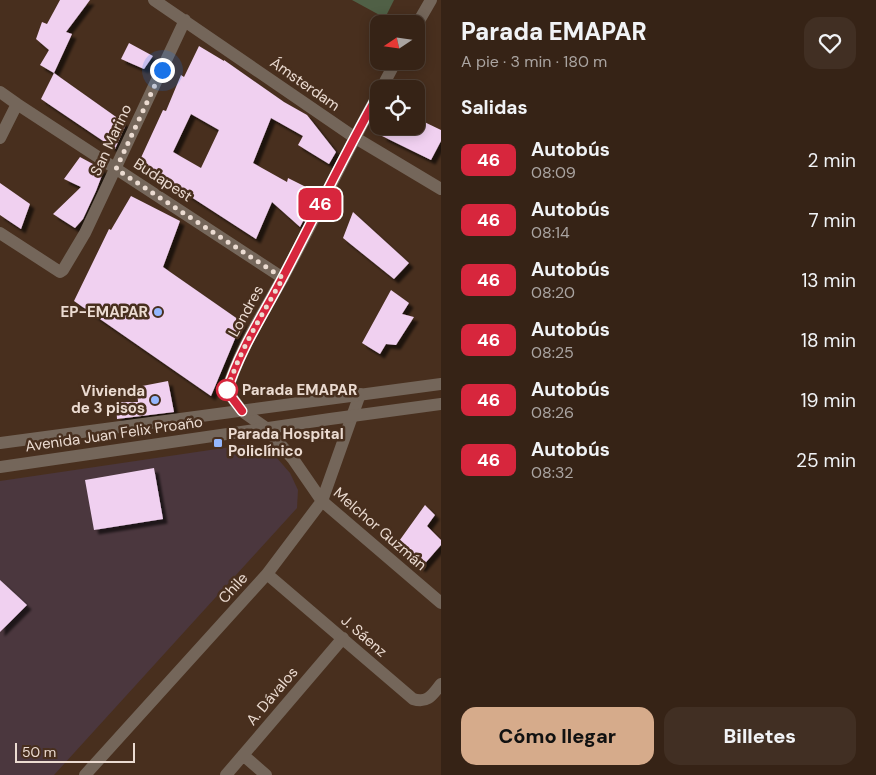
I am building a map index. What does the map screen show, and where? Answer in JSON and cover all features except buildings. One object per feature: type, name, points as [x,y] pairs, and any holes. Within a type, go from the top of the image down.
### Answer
[{"type":"street","name":"Ámsterdam","points":[[154,0],[354,137],[441,189]]},
{"type":"street","points":[[422,15],[431,0]]},
{"type":"street","name":"San Marino","points":[[1,237],[62,272],[85,233],[185,20]]},
{"type":"street","name":"Budapest","points":[[0,92],[283,278]]},
{"type":"street","points":[[0,138],[17,104]]},
{"type":"street","name":"Londres","points":[[242,411],[227,391],[231,376],[250,336],[283,278],[370,109]]},
{"type":"street","name":"Avenida Juan Felix Proaño","points":[[0,443],[441,383]]},
{"type":"street","name":"Chile","points":[[85,775],[267,574],[322,501],[360,394]]},
{"type":"street","name":"Avenida Juan Felix Proaño","points":[[0,467],[441,404]]},
{"type":"street","name":"Melchor Guzmán","points":[[242,411],[266,428],[293,459],[322,501],[441,603]]},
{"type":"street","name":"J. Sáenz","points":[[267,574],[413,699],[427,700],[441,684]]},
{"type":"street","name":"A. Dávalos","points":[[226,775],[343,638]]},
{"type":"street","points":[[244,755],[266,775]]},
{"type":"shaded area","points":[[244,445],[270,450],[290,473],[298,490],[297,508],[54,775],[0,775],[0,481]]},
{"type":"green space","points":[[352,0],[394,0],[386,15],[380,15]]},
{"type":"bus line","name":"46","points":[[242,411],[227,391],[231,376],[250,336],[283,278],[370,109]]},
{"type":"place","name":"EP-EMAPAR","points":[[158,312]]},
{"type":"place","name":"Parada EMAPAR","points":[[227,390]]},
{"type":"place","name":"Vivienda de 3 pisos","points":[[155,400]]},
{"type":"place","name":"Parada Hospital Policlínico","points":[[218,443]]},
{"type":"route","points":[[162,70],[116,169],[283,278],[250,336],[231,376],[227,390]]}]
